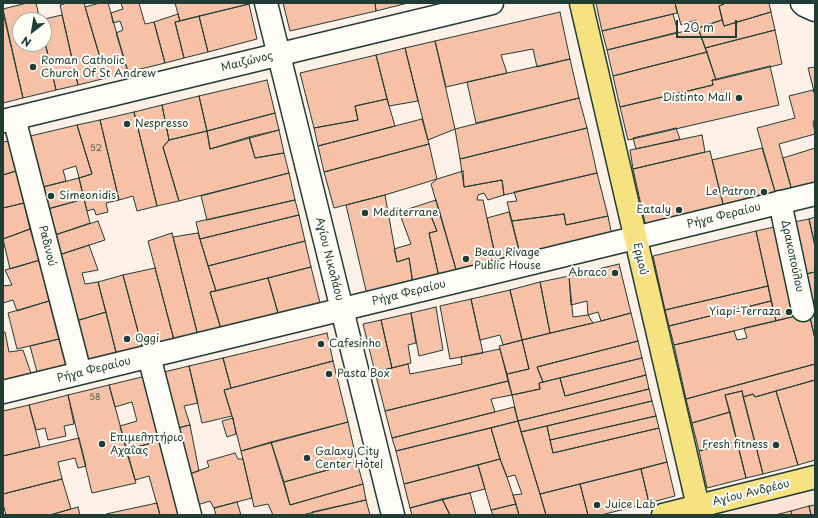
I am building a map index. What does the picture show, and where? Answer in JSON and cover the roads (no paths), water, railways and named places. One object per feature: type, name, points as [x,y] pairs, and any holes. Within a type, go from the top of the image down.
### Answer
[{"type":"main road","name":"Ερμού","points":[[580,3],[699,511]]},
{"type":"main road","name":"Αγίου Ανδρέου","points":[[663,515],[699,511],[815,477]]},
{"type":"street","name":"Αγίου Νικολάου","points":[[266,3],[393,515]]},
{"type":"street","name":"Μαιζώνος","points":[[8,120],[492,3]]},
{"type":"street","points":[[802,3],[815,10]]},
{"type":"street","name":"Ραδινού","points":[[8,120],[80,373]]},
{"type":"street","name":"Ρήγα Φεραίου","points":[[3,392],[815,194]]},
{"type":"street","name":"Δρακοπούλου","points":[[780,202],[803,310]]},
{"type":"street","points":[[149,356],[190,515]]},
{"type":"place","name":"Roman Catholic Church Of St Andrew","points":[[33,67]]},
{"type":"place","name":"Distinto Mall","points":[[739,98]]},
{"type":"place","name":"Nespresso","points":[[127,124]]},
{"type":"place","name":"Le Patron","points":[[764,192]]},
{"type":"place","name":"Simeonidis","points":[[51,196]]},
{"type":"place","name":"Eataly","points":[[679,210]]},
{"type":"place","name":"Mediterrane","points":[[365,213]]},
{"type":"place","name":"Beau Rivage Public House","points":[[466,259]]},
{"type":"place","name":"Abraco","points":[[615,273]]},
{"type":"place","name":"Yiapi-Terraza","points":[[789,312]]},
{"type":"place","name":"Oggi","points":[[127,339]]},
{"type":"place","name":"Cafesinho","points":[[321,344]]},
{"type":"place","name":"Pasta Box","points":[[329,374]]},
{"type":"place","name":"Επιμελητήριο Αχαΐας","points":[[102,444]]},
{"type":"place","name":"Fresh fitness","points":[[776,445]]},
{"type":"place","name":"Galaxy City Center Hotel","points":[[307,458]]},
{"type":"place","name":"Juice Lab","points":[[597,505]]}]
